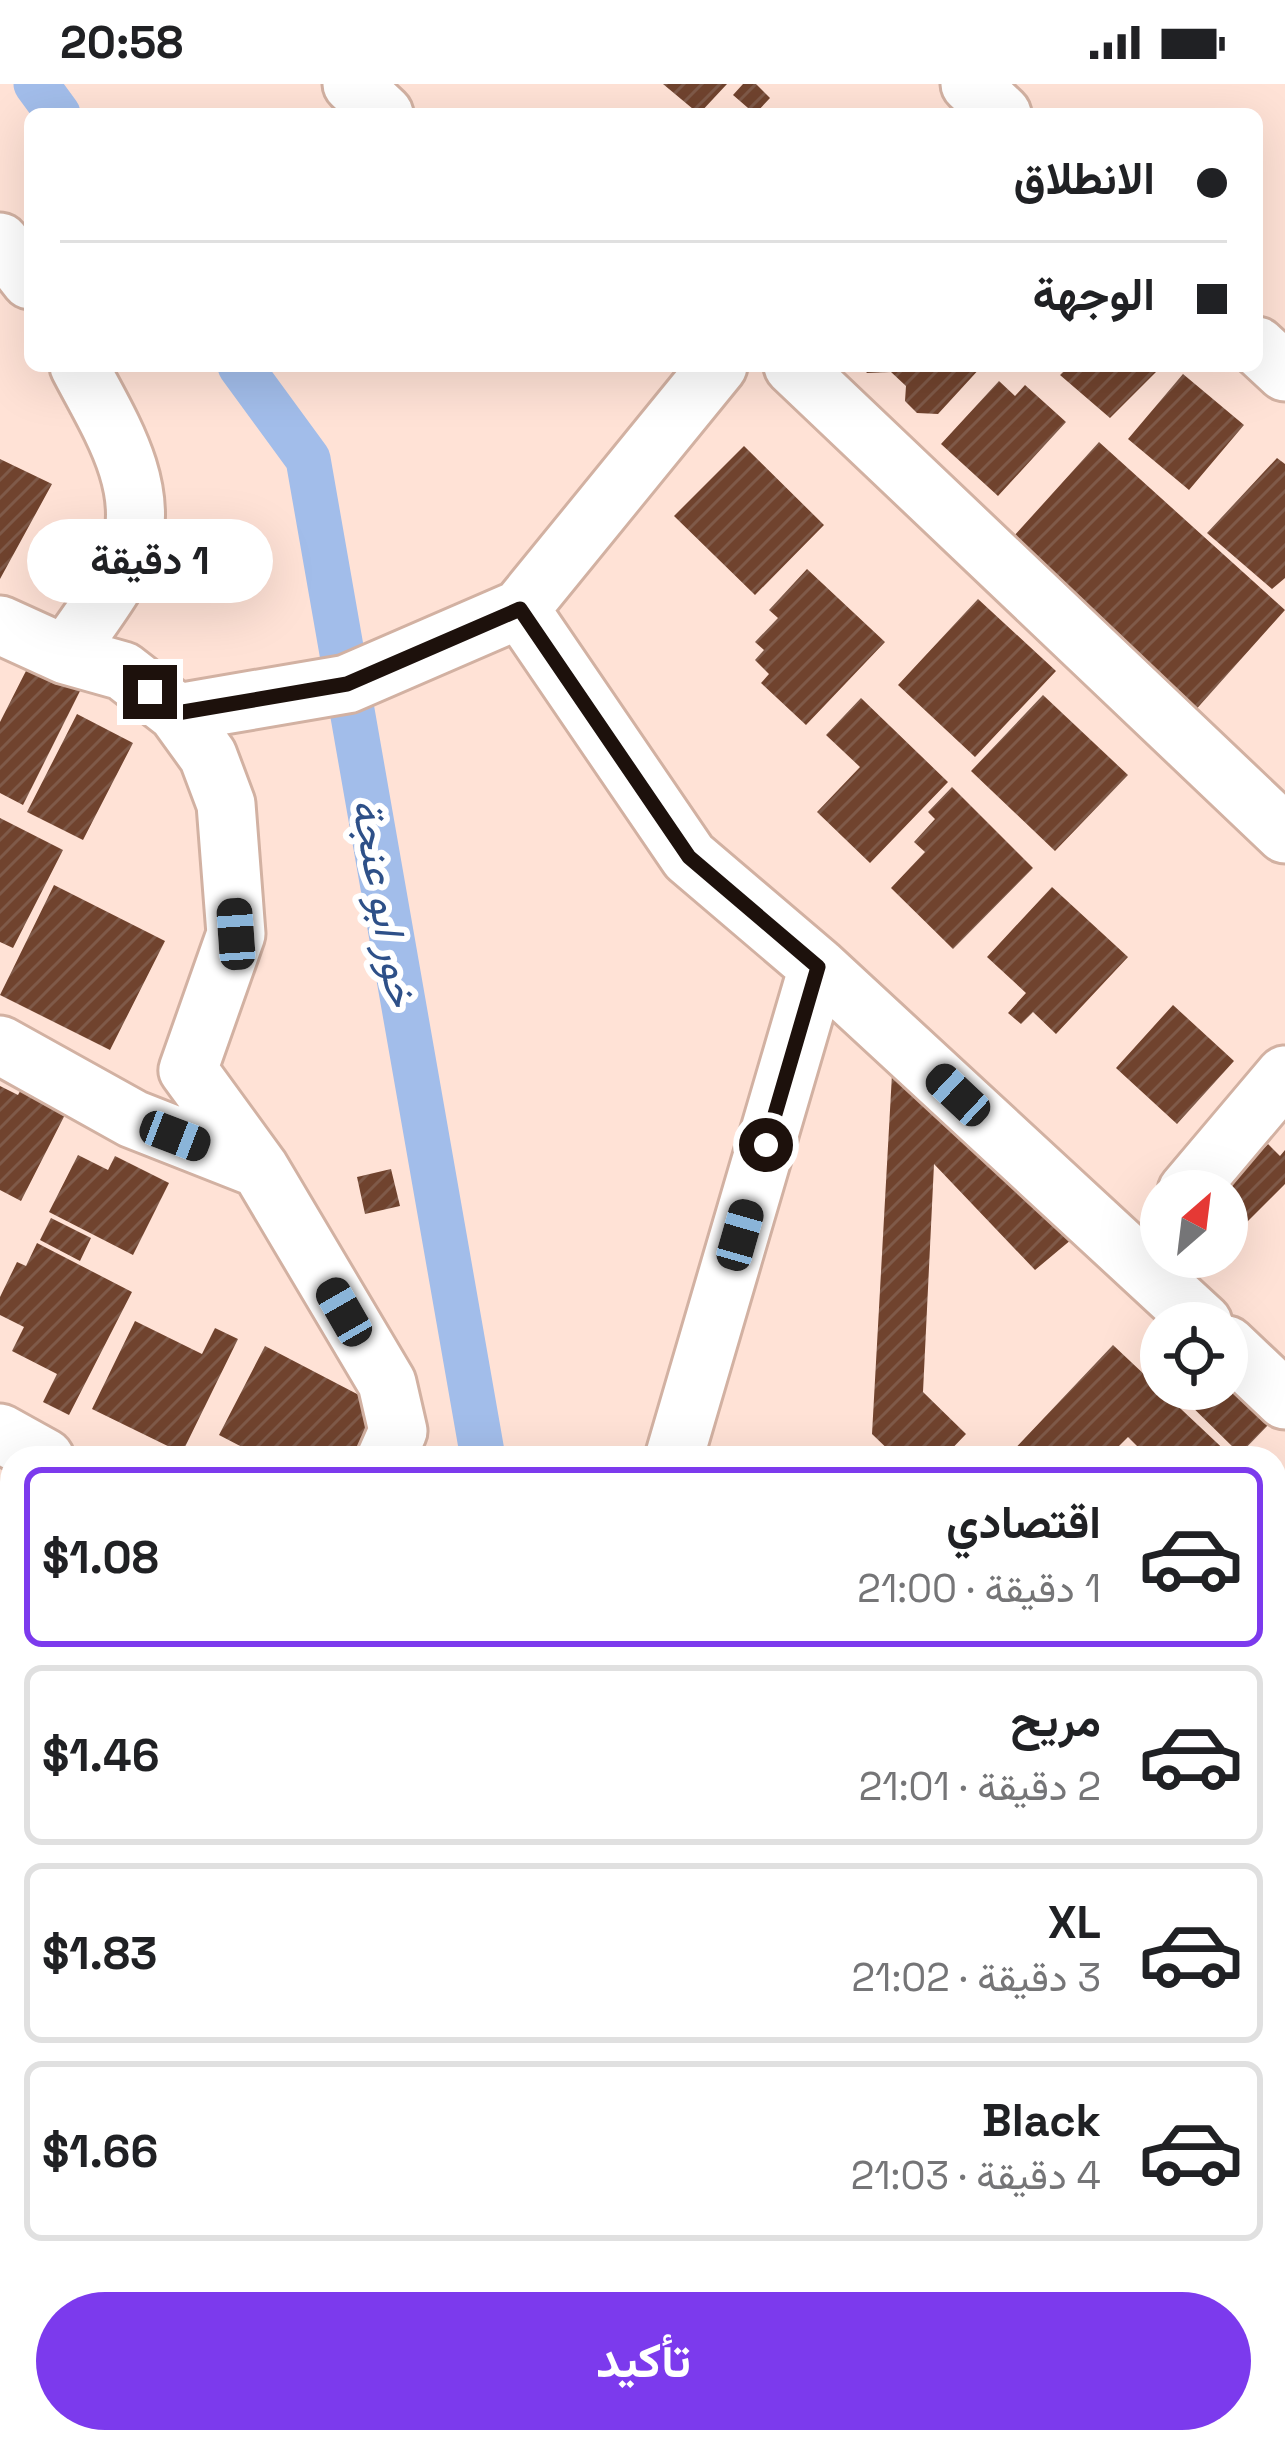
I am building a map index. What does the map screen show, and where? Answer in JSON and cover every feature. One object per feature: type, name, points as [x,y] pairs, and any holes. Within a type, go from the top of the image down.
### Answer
[{"type":"street","points":[[352,84],[378,108]]},
{"type":"street","points":[[0,242],[24,272]]},
{"type":"street","points":[[1263,352],[1285,372]]},
{"type":"street","points":[[66,655],[130,552],[137,500],[119,443],[82,372]]},
{"type":"street","points":[[799,372],[1285,834]]},
{"type":"street","points":[[177,713],[347,684],[520,609],[686,377]]},
{"type":"street","points":[[520,609],[689,857],[1140,1234]]},
{"type":"street","points":[[0,625],[66,655],[122,670],[177,713],[208,756],[226,804],[236,934],[188,1070],[260,1169],[387,1383],[398,1431],[391,1446]]},
{"type":"street","points":[[678,1446],[818,967]]},
{"type":"street","points":[[0,1045],[133,1119],[260,1169]]},
{"type":"street","points":[[1205,1170],[1285,1075]]},
{"type":"street","points":[[1248,1365],[1285,1400]]},
{"type":"building","points":[[663,84],[727,84],[705,108],[692,108]]},
{"type":"building","points":[[743,84],[756,84],[770,98],[761,108],[748,108],[733,95]]},
{"type":"building","points":[[891,372],[976,372],[938,414],[917,413],[905,401],[906,386]]},
{"type":"building","points":[[1063,372],[1156,372],[1110,418],[1060,375]]},
{"type":"building","points":[[1183,374],[1244,425],[1189,490],[1128,439]]},
{"type":"building","points":[[999,381],[1015,396],[1025,385],[1066,422],[998,496],[941,444]]},
{"type":"building","points":[[1099,442],[1285,610],[1192,714],[1005,546]]},
{"type":"building","points":[[744,446],[824,525],[755,595],[674,516]]},
{"type":"building","points":[[1277,458],[1285,464],[1285,578],[1272,589],[1207,533]]},
{"type":"building","points":[[0,459],[52,484],[0,579]]},
{"type":"building","points":[[807,569],[885,642],[806,725],[761,683],[769,674],[755,660],[764,650],[755,642],[778,618],[769,610]]},
{"type":"building","points":[[978,599],[1056,671],[975,757],[898,685]]},
{"type":"building","points":[[30,663],[81,689],[23,805],[0,793],[0,722]]},
{"type":"building","points":[[1043,695],[1128,775],[1055,851],[971,771]]},
{"type":"building","points":[[861,698],[948,782],[870,863],[817,812],[860,767],[826,735]]},
{"type":"building","points":[[77,714],[133,743],[83,840],[27,812]]},
{"type":"building","points":[[952,787],[1033,868],[953,949],[891,888],[925,852],[914,842],[935,819],[928,812]]},
{"type":"building","points":[[0,818],[63,850],[13,948],[0,942]]},
{"type":"building","points":[[54,885],[165,941],[110,1050],[0,995]]},
{"type":"building","points":[[1052,887],[1128,957],[1056,1034],[1033,1012],[1021,1024],[1008,1013],[1026,993],[987,957]]},
{"type":"building","points":[[1173,1005],[1234,1061],[1177,1124],[1116,1068]]},
{"type":"building","points":[[893,1056],[1078,1234],[1035,1270],[934,1164],[923,1392],[966,1434],[954,1446],[884,1446],[872,1434]]},
{"type":"building","points":[[28,1076],[73,1099],[21,1201],[0,1190],[0,1086],[18,1095]]},
{"type":"building","points":[[1268,1144],[1280,1156],[1285,1150],[1285,1184],[1248,1221],[1248,1170],[1242,1170]]},
{"type":"building","points":[[78,1155],[108,1170],[115,1156],[169,1183],[133,1255],[49,1212]]},
{"type":"building","points":[[391,1169],[400,1206],[365,1214],[357,1177]]},
{"type":"building","points":[[51,1218],[91,1238],[80,1261],[40,1240]]},
{"type":"building","points":[[37,1243],[132,1292],[69,1415],[43,1402],[57,1374],[12,1351],[24,1327],[0,1315],[0,1297],[17,1262],[26,1266]]},
{"type":"building","points":[[135,1321],[202,1354],[215,1328],[238,1339],[185,1446],[168,1446],[92,1409]]},
{"type":"building","points":[[1113,1345],[1140,1370],[1140,1410],[1182,1410],[1220,1446],[1137,1446],[1128,1437],[1119,1446],[1017,1446]]},
{"type":"building","points":[[265,1346],[380,1406],[359,1446],[240,1446],[219,1435]]},
{"type":"building","points":[[1248,1399],[1271,1422],[1248,1446],[1232,1446],[1195,1410],[1248,1410]]},
{"type":"waterway","name":"خور ابو عنجة","points":[[36,84],[54,108]]},
{"type":"waterway","name":"خور ابو عنجة","points":[[244,372],[308,459],[481,1446]]},
{"type":"route","points":[[150,692],[177,713],[347,684],[520,609],[689,857],[818,967],[766,1145]]}]
